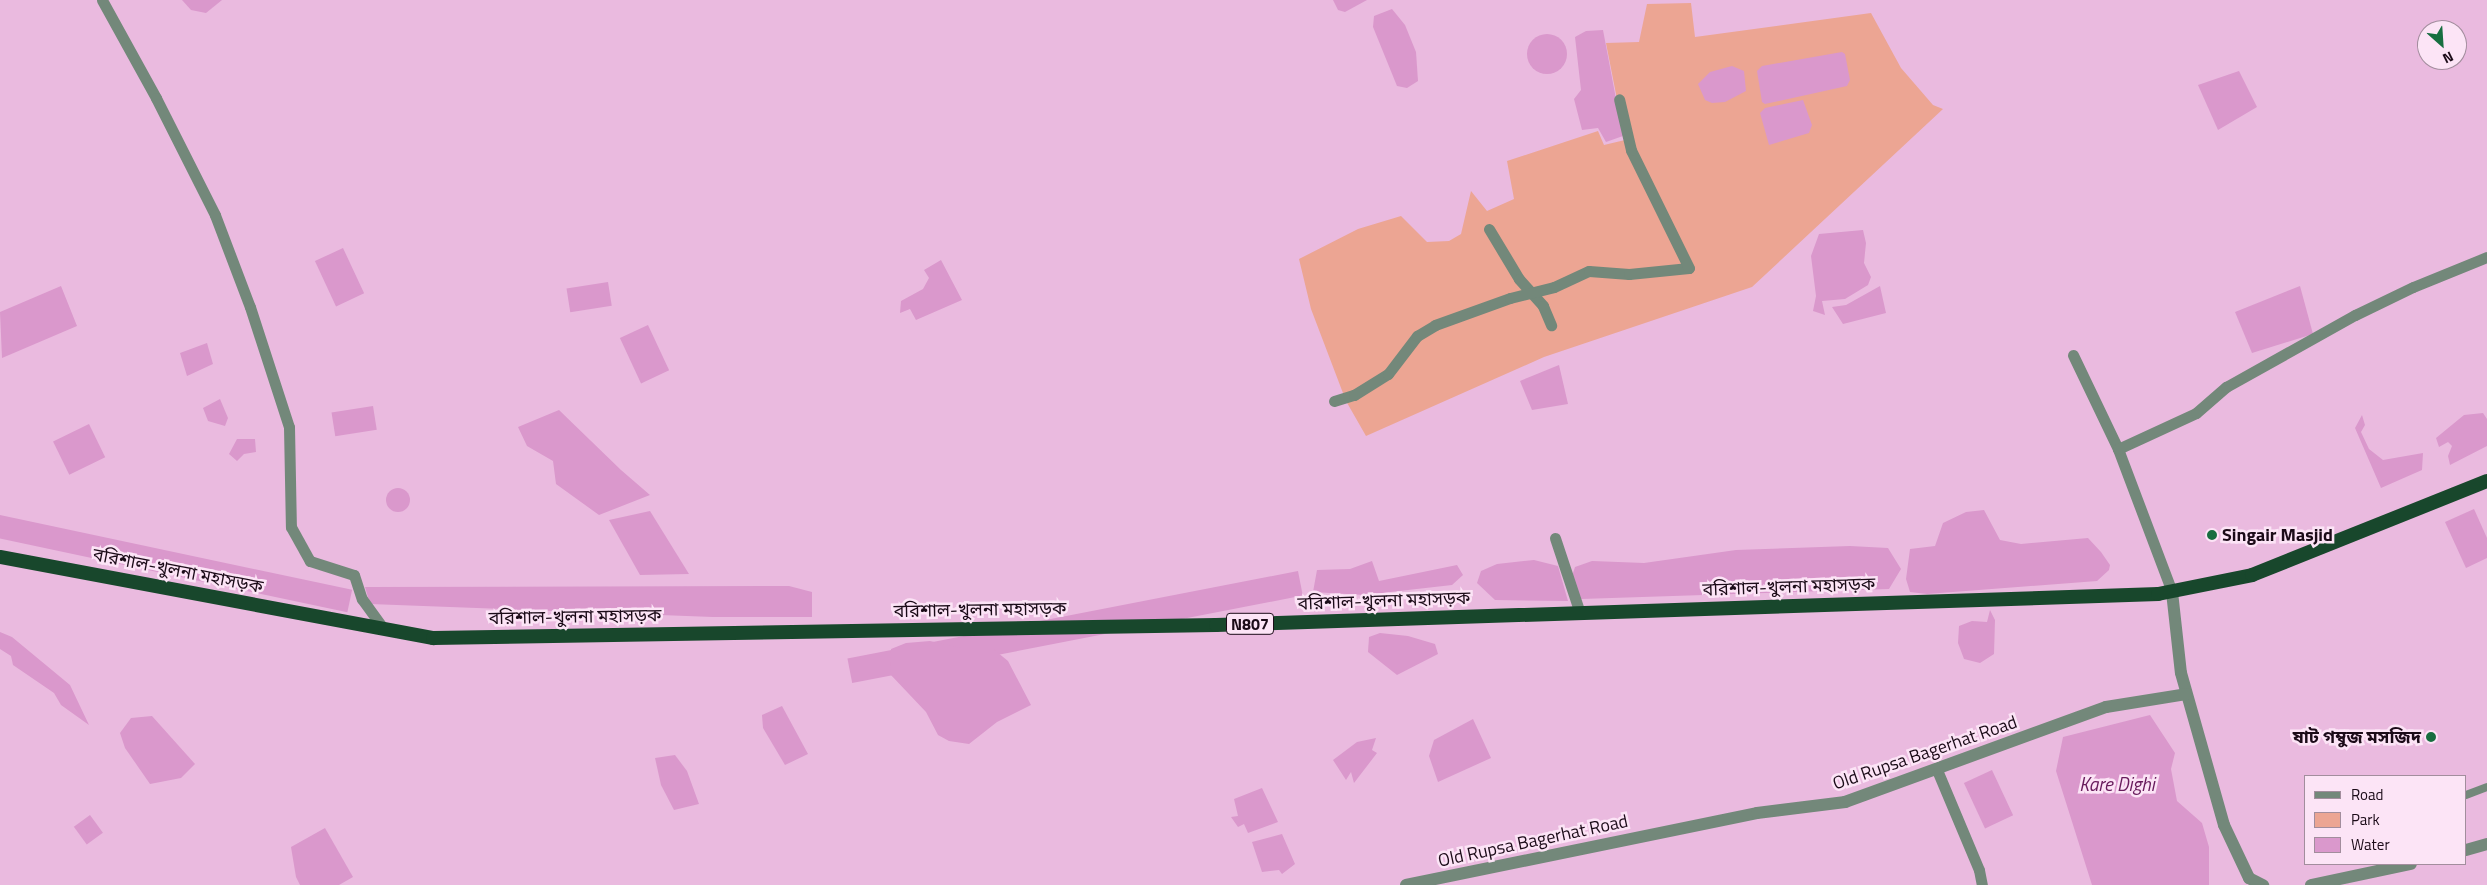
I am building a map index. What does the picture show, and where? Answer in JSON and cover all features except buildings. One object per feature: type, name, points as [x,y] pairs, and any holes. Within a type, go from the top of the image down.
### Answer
[{"type":"highway","name":"বরিশাল-খুলনা মহাসড়ক","points":[[0,557],[433,638],[1216,625],[1579,610],[2172,592],[2252,575],[2487,481]]},
{"type":"street","points":[[102,0],[156,98],[215,215],[250,307],[289,428],[291,527],[310,561],[354,575],[362,599],[384,629]]},
{"type":"street","points":[[1334,401],[1354,395],[1388,374],[1417,336],[1434,326],[1510,298],[1531,294],[1589,271],[1630,274],[1690,268],[1631,150],[1619,99]]},
{"type":"street","points":[[1489,229],[1531,294],[1543,306],[1551,325]]},
{"type":"street","points":[[2118,449],[2196,413],[2226,387],[2354,315],[2413,287],[2487,257]]},
{"type":"street","points":[[2073,355],[2118,449],[2172,592],[2186,694],[2224,825],[2249,878],[2263,885]]},
{"type":"street","points":[[1555,538],[1579,610]]},
{"type":"street","name":"Old Rupsa Bagerhat Road","points":[[1406,885],[1757,813],[1845,802],[2106,707],[2186,694]]},
{"type":"street","points":[[1937,770],[1978,870],[1982,885]]},
{"type":"street","points":[[2467,795],[2487,787]]},
{"type":"street","points":[[2467,850],[2487,844]]},
{"type":"street","points":[[2312,885],[2406,865]]},
{"type":"green space","points":[[1691,3],[1695,37],[1871,13],[1901,68],[1933,105],[1943,109],[1752,287],[1544,357],[1366,436],[1346,401],[1311,309],[1299,259],[1358,229],[1401,216],[1427,242],[1449,241],[1461,234],[1471,191],[1487,211],[1514,199],[1507,161],[1598,131],[1604,145],[1625,140],[1606,43],[1639,42],[1647,4]]},
{"type":"water","points":[[182,0],[222,0],[206,13],[191,10]]},
{"type":"water","points":[[1333,0],[1367,0],[1345,12],[1338,10]]},
{"type":"water","points":[[1392,9],[1405,25],[1416,52],[1418,81],[1407,88],[1397,86],[1373,27],[1374,16]]},
{"type":"water","points":[[1603,30],[1623,136],[1606,142],[1598,128],[1582,130],[1574,99],[1581,90],[1575,37],[1586,31]]},
{"type":"water","points":[[1547,34],[1561,40],[1567,54],[1561,68],[1547,74],[1533,68],[1527,54],[1533,40]]},
{"type":"water","points":[[1842,52],[1845,54],[1850,80],[1847,86],[1765,104],[1762,102],[1757,71],[1762,66]]},
{"type":"water","points":[[1732,66],[1744,71],[1746,91],[1725,102],[1712,103],[1705,100],[1698,84],[1710,72]]},
{"type":"water","points":[[2239,71],[2257,107],[2218,130],[2198,85]]},
{"type":"water","points":[[1803,100],[1812,125],[1809,133],[1769,145],[1760,113],[1765,108]]},
{"type":"water","points":[[1863,230],[1866,243],[1864,263],[1871,277],[1868,285],[1845,299],[1822,301],[1825,315],[1813,311],[1816,296],[1811,256],[1819,234]]},
{"type":"water","points":[[343,248],[364,293],[336,306],[315,261]]},
{"type":"water","points":[[941,260],[962,300],[916,320],[910,309],[900,313],[901,301],[923,289],[929,278],[924,270]]},
{"type":"water","points":[[608,282],[612,306],[570,312],[567,289]]},
{"type":"water","points":[[61,286],[77,326],[2,358],[0,312]]},
{"type":"water","points":[[1880,286],[1886,313],[1843,324],[1832,307],[1846,305]]},
{"type":"water","points":[[2300,286],[2313,334],[2252,353],[2235,312]]},
{"type":"water","points":[[648,325],[669,370],[641,383],[620,338]]},
{"type":"water","points":[[207,343],[213,364],[187,376],[180,353]]},
{"type":"water","points":[[1559,365],[1568,404],[1532,410],[1520,381]]},
{"type":"water","points":[[220,399],[228,418],[225,426],[208,421],[203,408]]},
{"type":"water","points":[[373,406],[377,430],[335,436],[332,413]]},
{"type":"water","points":[[559,410],[621,470],[650,495],[599,515],[556,484],[553,461],[527,446],[518,427]]},
{"type":"water","points":[[2483,413],[2487,419],[2487,446],[2450,465],[2448,456],[2452,446],[2448,442],[2439,447],[2436,438],[2464,415]]},
{"type":"water","points":[[2362,415],[2365,425],[2361,432],[2369,449],[2383,460],[2423,453],[2422,470],[2381,488],[2355,428]]},
{"type":"water","points":[[89,424],[105,457],[69,475],[53,442]]},
{"type":"water","points":[[237,439],[255,439],[256,452],[244,454],[237,461],[229,454]]},
{"type":"water","points":[[398,488],[403,489],[409,495],[409,505],[403,511],[398,512],[393,511],[387,505],[386,500],[387,495],[393,489]]},
{"type":"water","points":[[2474,509],[2487,538],[2487,558],[2466,568],[2445,522]]},
{"type":"water","points":[[1984,510],[2000,540],[2021,544],[2088,538],[2110,565],[2109,570],[2097,581],[1927,594],[1910,592],[1906,579],[1910,549],[1935,546],[1943,523],[1966,512]]},
{"type":"water","points":[[650,511],[689,574],[640,575],[609,520]]},
{"type":"water","points":[[0,515],[352,590],[347,612],[0,539]]},
{"type":"water","points":[[1850,546],[1888,548],[1901,569],[1889,589],[1581,599],[1575,591],[1572,576],[1575,567],[1592,561],[1644,563],[1736,550]]},
{"type":"water","points":[[1534,560],[1558,566],[1568,601],[1495,600],[1477,583],[1481,571],[1497,564]]},
{"type":"water","points":[[1372,561],[1379,581],[1457,565],[1463,575],[1452,585],[1364,595],[1313,592],[1317,570],[1350,569]]},
{"type":"water","points":[[1298,571],[1303,596],[852,683],[847,659]]},
{"type":"water","points":[[789,586],[812,592],[812,617],[713,617],[370,604],[365,587]]},
{"type":"water","points":[[1990,610],[1995,620],[1994,654],[1980,663],[1964,659],[1958,643],[1959,626],[1972,621],[1987,622]]},
{"type":"water","points":[[0,632],[12,637],[70,685],[89,725],[61,705],[54,693],[13,665],[11,656],[0,649]]},
{"type":"water","points":[[1380,633],[1408,636],[1435,644],[1438,654],[1397,675],[1368,652],[1369,637]]},
{"type":"water","points":[[930,641],[961,648],[992,648],[1008,661],[1031,705],[997,722],[969,744],[949,741],[938,735],[926,712],[890,674],[891,649],[906,643]]},
{"type":"water","points":[[782,706],[808,754],[785,765],[763,728],[762,715]]},
{"type":"water","name":"Kare Dighi","points":[[2150,715],[2175,753],[2171,769],[2177,801],[2202,823],[2209,847],[2209,885],[2092,885],[2056,771],[2063,737]]},
{"type":"water","points":[[152,716],[195,764],[181,778],[150,784],[125,748],[120,733],[131,718]]},
{"type":"water","points":[[1473,719],[1491,758],[1438,782],[1429,756],[1434,740]]},
{"type":"water","points":[[1376,738],[1372,750],[1377,753],[1354,783],[1351,772],[1346,780],[1333,760],[1357,742]]},
{"type":"water","points":[[675,755],[687,771],[699,804],[674,810],[661,785],[655,758]]},
{"type":"water","points":[[1992,770],[2013,815],[1985,828],[1964,783]]},
{"type":"water","points":[[1262,788],[1278,822],[1248,833],[1244,824],[1238,827],[1231,817],[1238,816],[1234,799]]},
{"type":"water","points":[[90,815],[103,833],[87,845],[74,827]]},
{"type":"water","points":[[325,828],[353,877],[339,885],[300,885],[296,877],[291,847]]},
{"type":"water","points":[[1282,834],[1295,864],[1282,874],[1279,870],[1262,872],[1252,842]]},
{"type":"place","name":"Singair Masjid","points":[[2212,535]]},
{"type":"place","name":"ষাট গম্বুজ মসজিদ","points":[[2431,737]]}]
